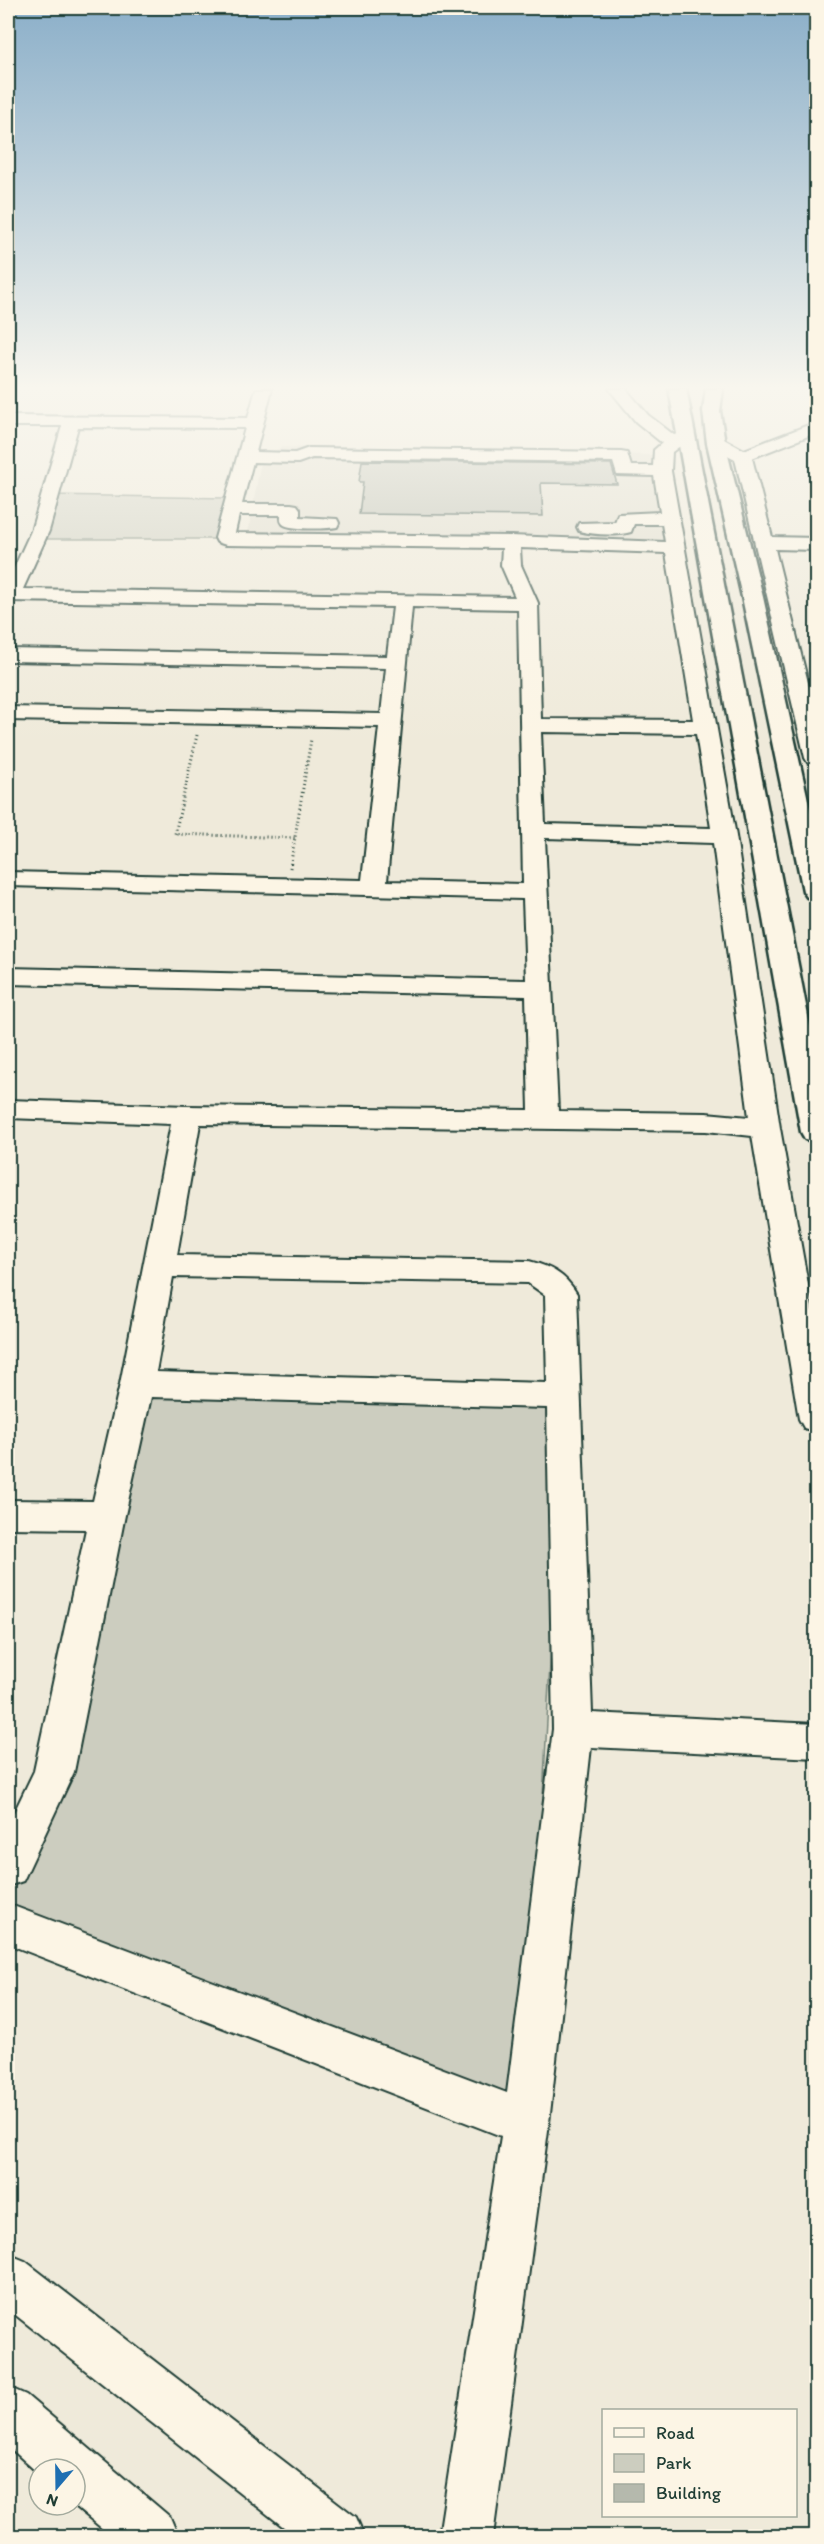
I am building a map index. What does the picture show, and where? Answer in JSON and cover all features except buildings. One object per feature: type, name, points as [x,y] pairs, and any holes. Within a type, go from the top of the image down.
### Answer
[{"type":"main road","points":[[693,508],[816,1132]]},
{"type":"main road","points":[[732,508],[816,891]]},
{"type":"street","points":[[46,508],[40,531],[9,595],[528,603]]},
{"type":"street","points":[[625,508],[624,528],[295,523],[290,521],[291,509],[232,510],[225,538],[230,540],[511,542],[673,548]]},
{"type":"street","points":[[631,508],[669,518]]},
{"type":"street","points":[[667,508],[724,836],[765,1128],[816,1419]]},
{"type":"street","points":[[755,508],[816,758]]},
{"type":"street","points":[[511,542],[511,565],[528,603],[535,892],[544,1121]]},
{"type":"street","points":[[764,543],[816,544]]},
{"type":"street","points":[[374,888],[395,662],[403,602]]},
{"type":"street","points":[[9,658],[395,662]]},
{"type":"street","points":[[8,714],[390,721]]},
{"type":"street","points":[[531,724],[704,727]]},
{"type":"street","points":[[535,831],[724,836]]},
{"type":"street","points":[[8,879],[535,892]]},
{"type":"street","points":[[8,976],[540,988]]},
{"type":"street","points":[[8,1109],[187,1115],[706,1122],[765,1128]]},
{"type":"street","points":[[8,1867],[54,1772],[107,1515],[137,1384],[187,1115]]},
{"type":"street","points":[[160,1266],[517,1272],[538,1274],[557,1287],[561,1294],[573,1729],[526,2123],[466,2536]]},
{"type":"street","points":[[137,1384],[564,1396]]},
{"type":"street","points":[[8,1514],[107,1515]]},
{"type":"street","points":[[573,1729],[816,1741]]},
{"type":"street","points":[[8,1924],[526,2123]]},
{"type":"street","points":[[8,2278],[337,2536]]},
{"type":"street","points":[[8,2412],[59,2457]]},
{"type":"street","points":[[87,2481],[151,2536]]},
{"type":"path","points":[[208,735],[197,735],[175,834],[295,838]]},
{"type":"path","points":[[287,886],[311,737]]},
{"type":"shaded area","points":[[253,508],[660,508],[666,544],[248,533]]},
{"type":"green space","points":[[43,508],[225,508],[222,539],[29,539]]},
{"type":"green space","points":[[137,1384],[564,1396],[526,2123],[8,1924],[8,1870],[83,1724]]}]
